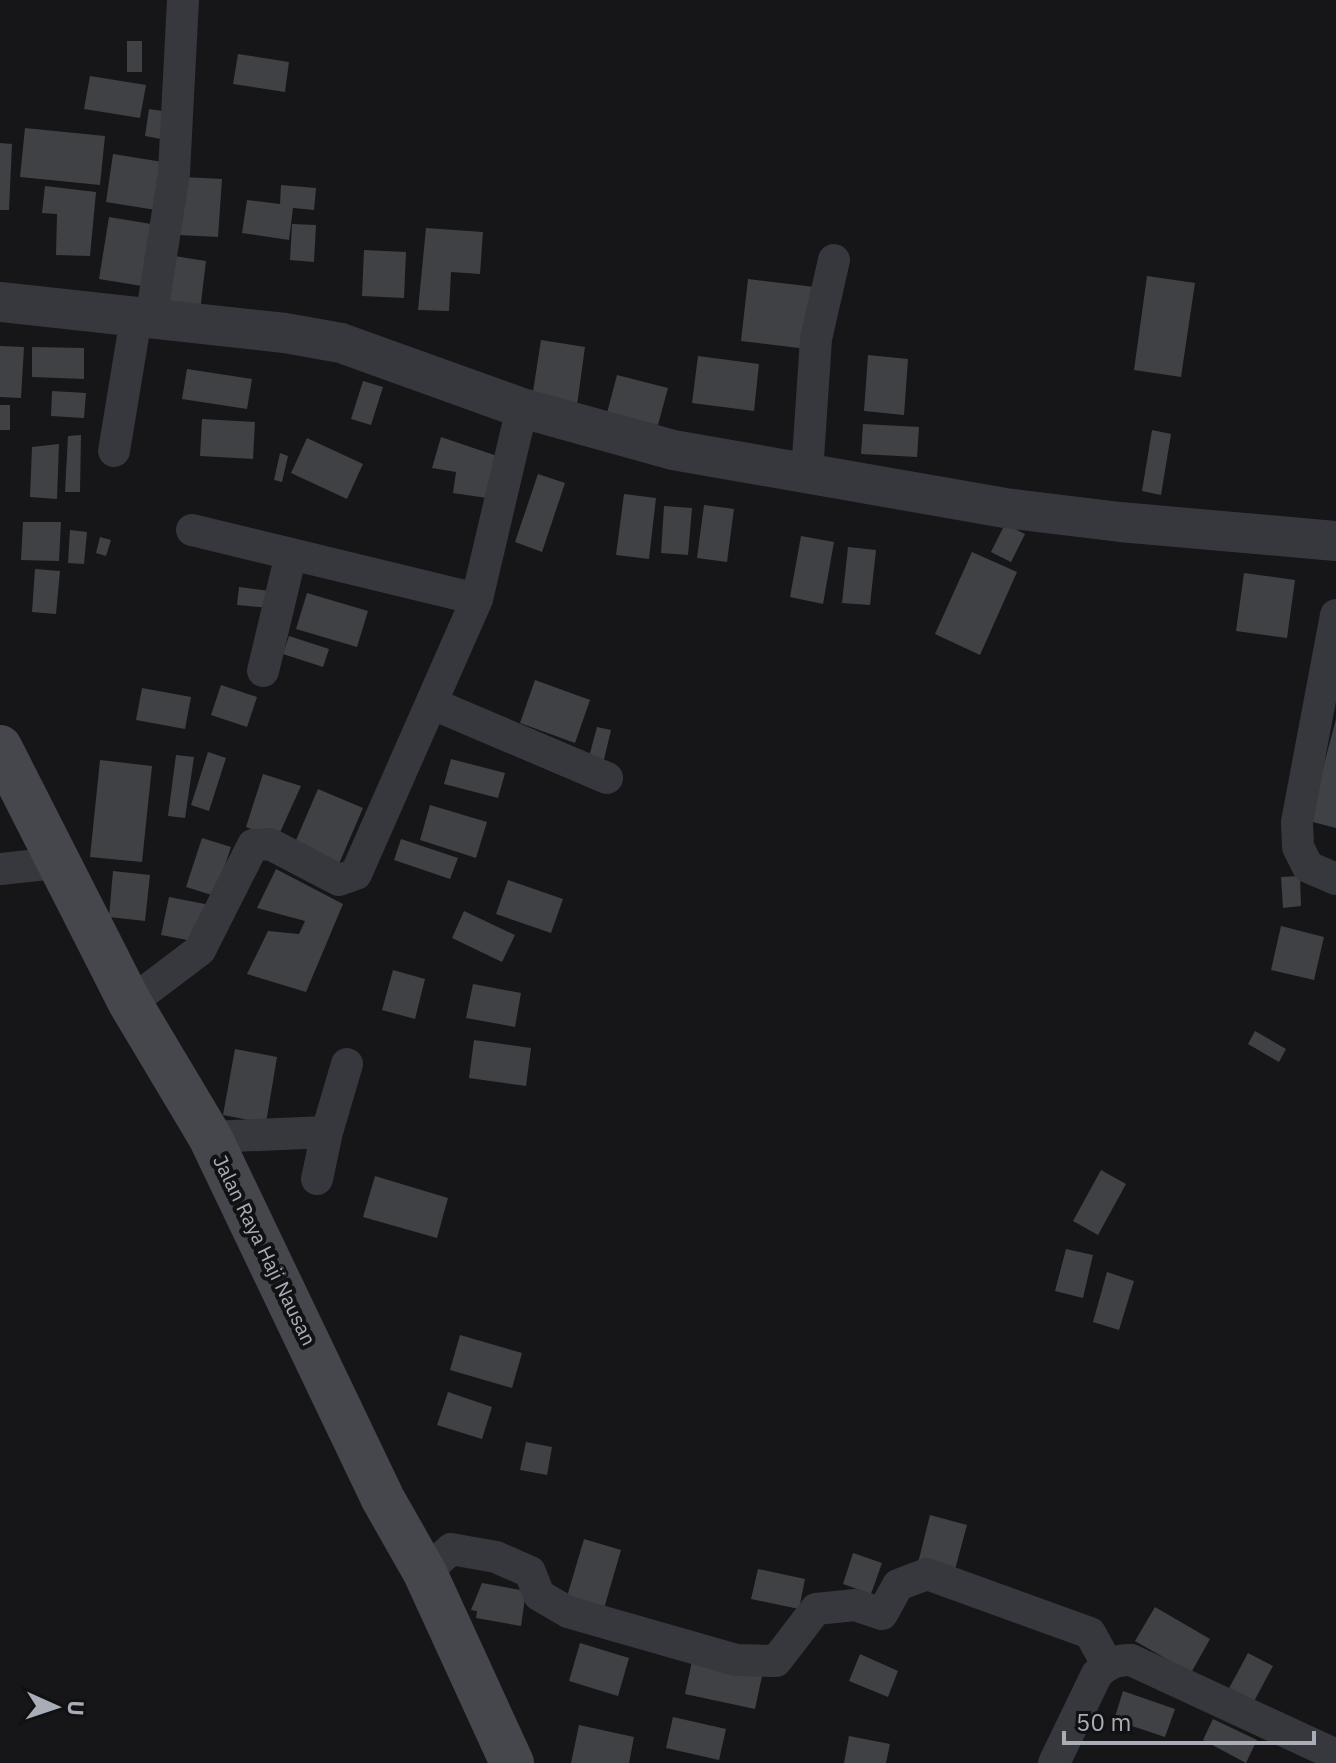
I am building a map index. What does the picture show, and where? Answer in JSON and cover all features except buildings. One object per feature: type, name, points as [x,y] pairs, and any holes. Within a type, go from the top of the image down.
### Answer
[{"type":"main road","name":"Jalan Raya Haji Nausan","points":[[0,747],[56,863],[130,1003],[210,1137],[383,1499],[425,1573],[513,1762]]},
{"type":"street","points":[[114,451],[174,173],[183,0]]},
{"type":"street","points":[[807,473],[816,339],[834,260]]},
{"type":"street","points":[[0,302],[341,343],[522,408],[673,450],[1005,508],[1151,526],[1336,541]]},
{"type":"street","points":[[130,1003],[200,950],[253,845],[270,844],[339,880],[356,874],[477,599],[522,408]]},
{"type":"street","points":[[192,530],[477,599]]},
{"type":"street","points":[[263,671],[291,554]]},
{"type":"street","points":[[1336,615],[1297,822],[1298,847],[1308,867],[1336,879]]},
{"type":"street","points":[[433,704],[607,778]]},
{"type":"street","points":[[0,869],[56,863]]},
{"type":"street","points":[[317,1179],[347,1064]]},
{"type":"street","points":[[210,1137],[327,1132]]},
{"type":"street","points":[[425,1573],[451,1549],[496,1557],[530,1572],[539,1595],[568,1612],[736,1660],[776,1661],[816,1609],[855,1605],[882,1614],[898,1585],[927,1574],[1090,1633],[1107,1664]]},
{"type":"street","points":[[1054,1763],[1097,1674],[1107,1664],[1131,1660],[1336,1755]]}]
